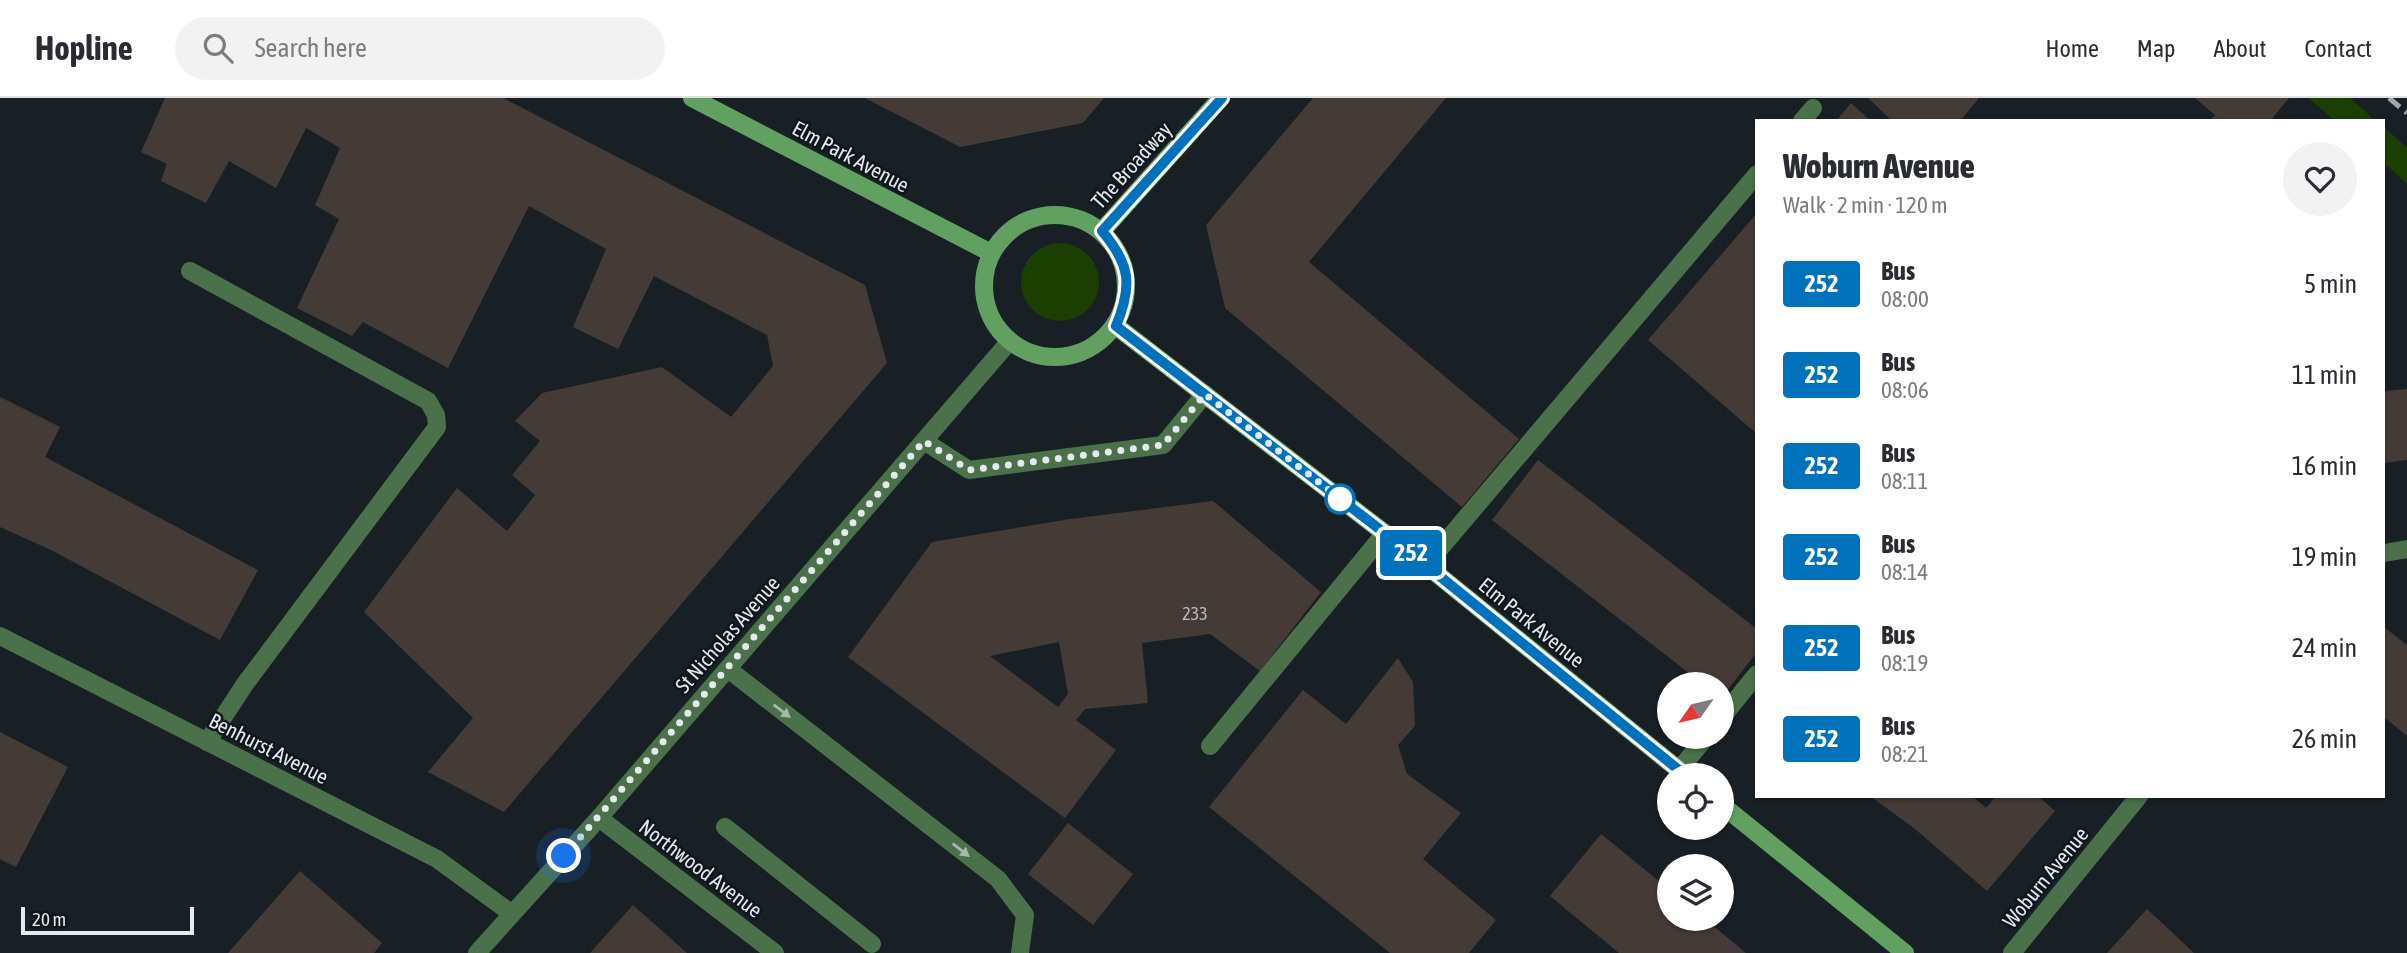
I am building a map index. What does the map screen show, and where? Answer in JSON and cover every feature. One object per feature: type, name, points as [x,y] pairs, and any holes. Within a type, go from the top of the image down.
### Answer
[{"type":"street","name":"Elm Park Avenue","points":[[692,98],[991,253]]},
{"type":"street","name":"The Broadway","points":[[1102,231],[1222,98]]},
{"type":"street","points":[[1426,565],[1755,176]]},
{"type":"street","points":[[1041,215],[1073,216],[1102,231],[1118,250],[1127,275],[1126,301],[1116,326],[1095,347],[1066,358],[1036,356],[1009,342],[989,317],[983,285],[991,253],[1012,229],[1041,215]]},
{"type":"street","points":[[190,271],[428,401],[436,415],[436,427],[245,684],[207,742]]},
{"type":"street","name":"Elm Park Avenue","points":[[1116,326],[1426,565],[1671,763]]},
{"type":"street","name":"St Nicholas Avenue","points":[[477,953],[511,912],[599,818],[1009,342]]},
{"type":"street","points":[[924,441],[969,470],[1163,445],[1205,394]]},
{"type":"street","points":[[1210,746],[1385,533]]},
{"type":"street","points":[[2385,553],[2407,549]]},
{"type":"street","name":"Benhurst Avenue","points":[[0,636],[437,859],[511,912]]},
{"type":"street","points":[[728,669],[998,879],[1025,915],[1020,953]]},
{"type":"street","points":[[1734,702],[1755,676]]},
{"type":"street","name":"Woburn Avenue","points":[[2012,953],[2137,798]]},
{"type":"street","points":[[1734,815],[1905,953]]},
{"type":"street","name":"Northwood Avenue","points":[[599,818],[775,953]]},
{"type":"street","points":[[725,827],[873,950]]},
{"type":"green space","points":[[2309,98],[2350,98],[2374,119],[2333,119]]},
{"type":"green space","points":[[2385,128],[2407,148],[2407,184],[2385,164]]},
{"type":"green space","points":[[1060,243],[1075,246],[1088,254],[1096,267],[1099,282],[1096,297],[1088,310],[1075,318],[1060,321],[1045,318],[1032,310],[1024,297],[1021,282],[1024,267],[1032,254],[1045,246]]},
{"type":"building","points":[[165,98],[503,98],[865,285],[887,363],[504,812],[428,772],[473,718],[364,612],[457,488],[507,531],[535,495],[512,475],[540,441],[515,421],[542,393],[662,367],[731,417],[773,366],[767,335],[654,276],[618,349],[573,327],[606,249],[529,206],[448,368],[363,322],[352,336],[297,308],[339,219],[315,205],[340,148],[306,128],[276,188],[229,161],[206,203],[161,181],[167,164],[141,152]]},
{"type":"building","points":[[865,98],[1104,98],[1083,123],[960,147]]},
{"type":"building","points":[[1313,98],[1446,98],[1309,262],[1519,439],[1462,507],[1225,308],[1206,225]]},
{"type":"building","points":[[1868,98],[1979,98],[1962,119],[1890,119]]},
{"type":"building","points":[[2195,98],[2289,98],[2272,119],[2212,119],[2215,115]]},
{"type":"building","points":[[1851,103],[1869,119],[1838,119]]},
{"type":"building","points":[[1755,215],[1755,432],[1648,340]]},
{"type":"building","points":[[2407,389],[2407,460],[2385,463],[2385,391]]},
{"type":"building","points":[[0,397],[60,427],[45,457],[258,570],[220,640],[51,550],[0,527]]},
{"type":"building","points":[[1538,460],[1755,627],[1755,655],[1734,682],[1734,672],[1688,672],[1492,520]]},
{"type":"building","points":[[1213,501],[1321,592],[1260,671],[1210,634],[1142,643],[1148,703],[1085,709],[1076,720],[1116,750],[1065,818],[848,657],[932,542],[1070,519]],"holes":[[[1059,642],[1068,694],[1058,707],[990,656]]]},
{"type":"building","points":[[2385,628],[2407,645],[2407,736],[2385,718]]},
{"type":"building","points":[[1398,658],[1413,682],[1415,726],[1398,745],[1407,774],[1461,813],[1423,859],[1496,920],[1469,953],[1390,953],[1209,807],[1303,690],[1346,724]]},
{"type":"building","points":[[0,732],[68,767],[16,867],[0,859]]},
{"type":"building","points":[[1873,798],[1974,798],[1986,808],[1994,798],[2040,798],[2055,811],[1987,891],[1915,829]]},
{"type":"building","points":[[1068,823],[1133,874],[1093,925],[1028,874]]},
{"type":"building","points":[[1601,834],[1657,879],[1657,931],[1719,931],[1746,953],[1619,953],[1550,896]]},
{"type":"building","points":[[300,871],[382,943],[374,953],[228,953]]},
{"type":"building","points":[[633,905],[687,953],[590,953]]},
{"type":"building","points":[[2147,909],[2175,935],[2194,953],[2107,953]]},
{"type":"railway","points":[[2389,98],[2407,113]]},
{"type":"bus line","name":"252","points":[[1222,98],[1102,231],[1118,250],[1127,275],[1126,301],[1116,326],[1426,565],[1670,763]]},
{"type":"route","points":[[564,856],[924,441],[969,470],[1163,445],[1205,394],[1347,504],[1340,499]]}]
